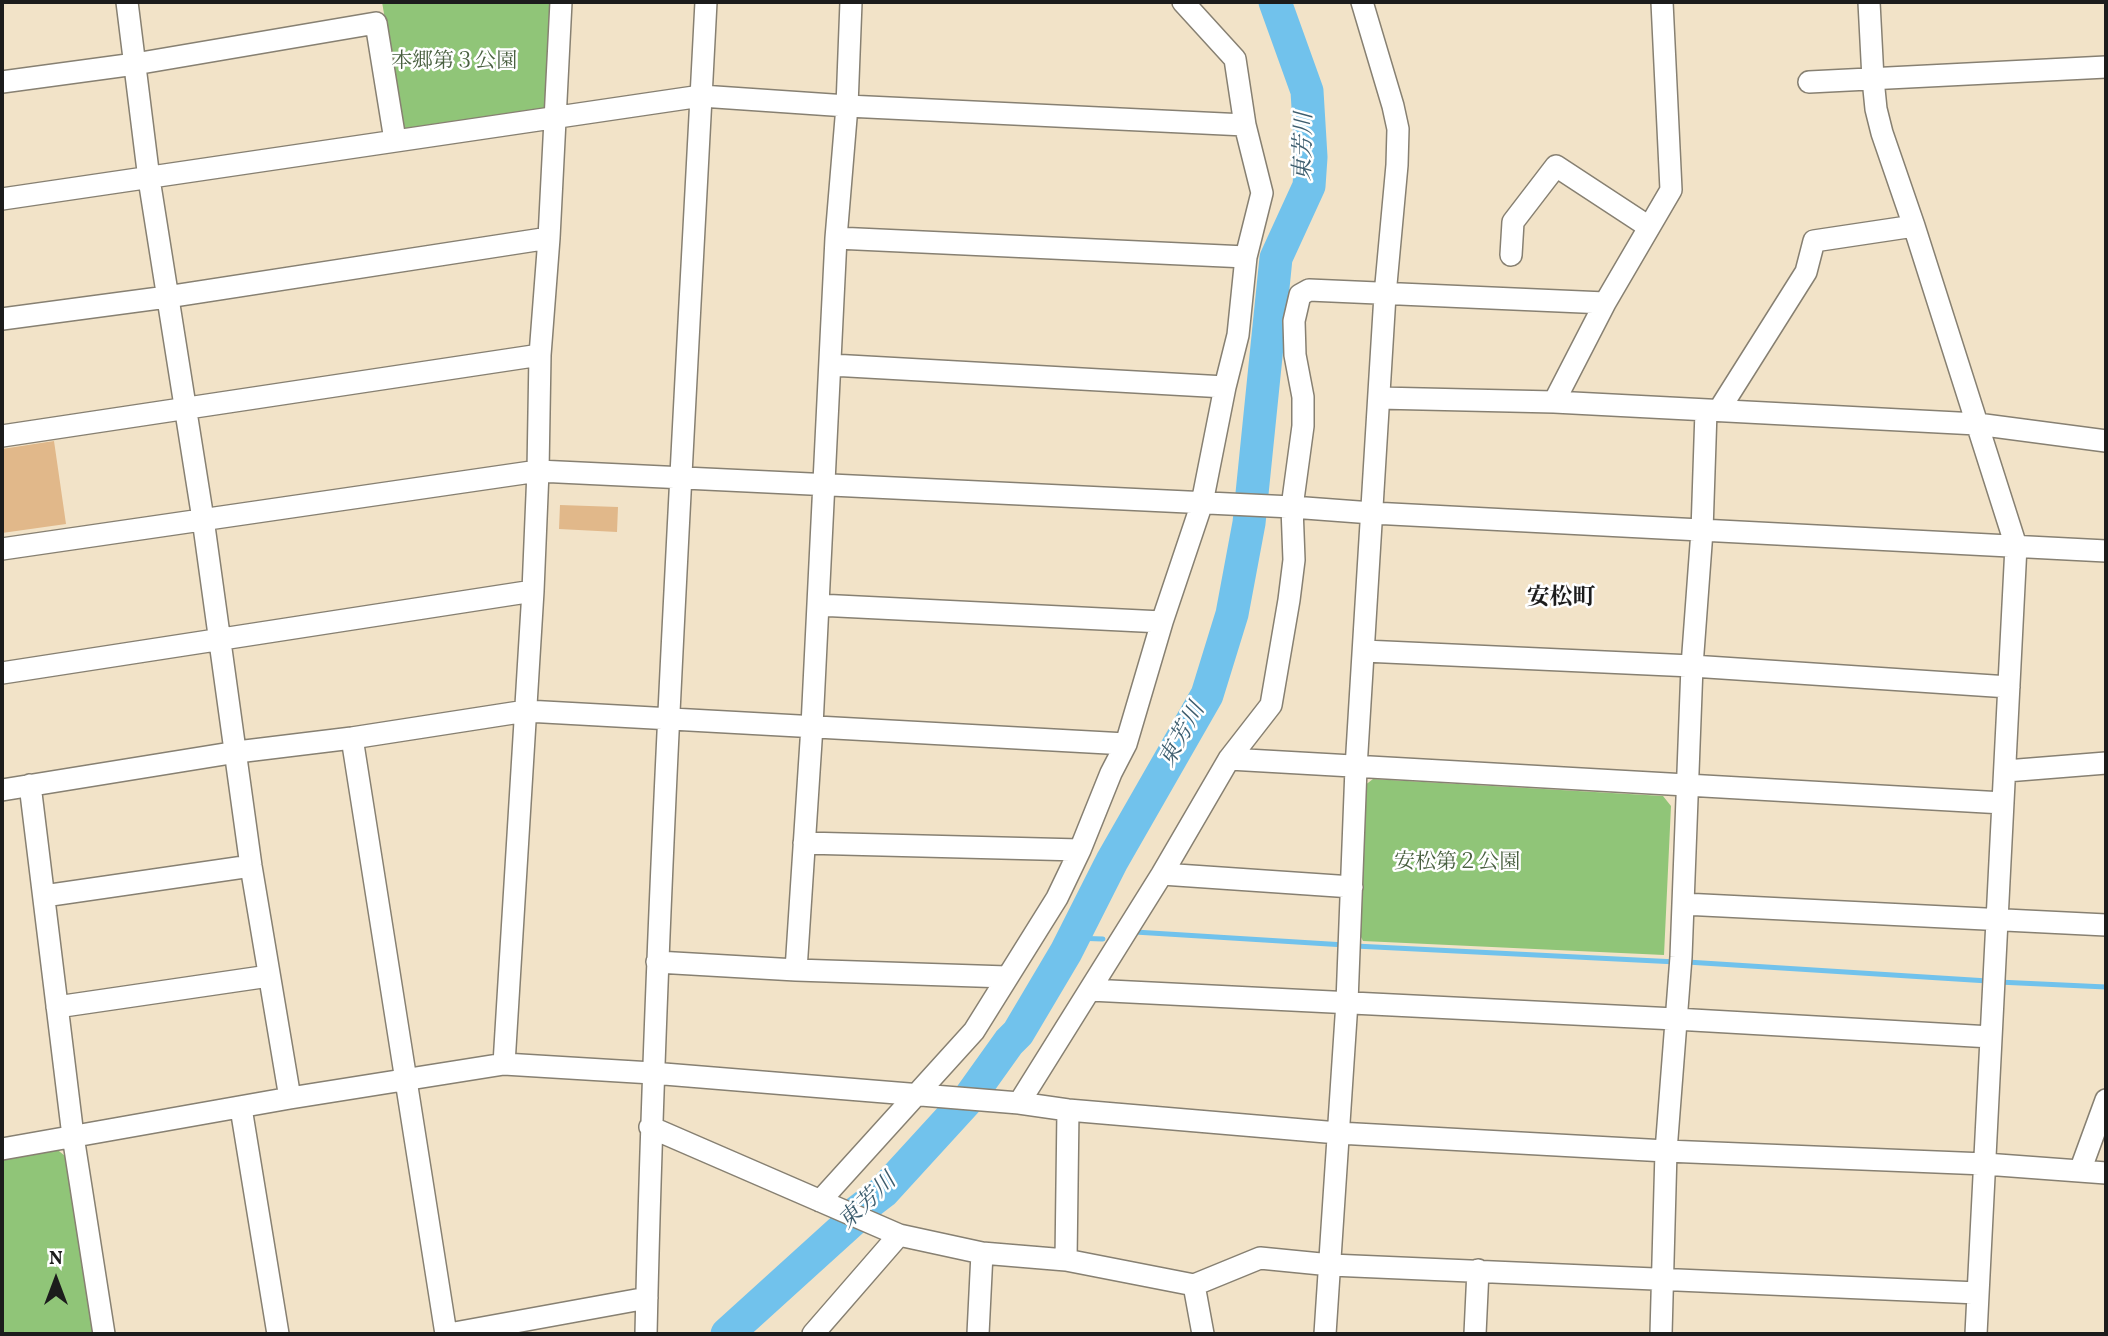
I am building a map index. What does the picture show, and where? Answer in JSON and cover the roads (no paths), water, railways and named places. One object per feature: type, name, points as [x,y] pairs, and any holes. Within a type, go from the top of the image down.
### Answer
[{"type":"street","points":[[127,2],[149,179],[203,519],[251,866],[290,1098]]},
{"type":"street","points":[[504,1065],[533,591],[540,355],[561,2]]},
{"type":"street","points":[[646,1334],[650,1127],[657,962],[706,2]]},
{"type":"street","points":[[796,970],[812,726],[836,238],[847,106],[851,2]]},
{"type":"street","points":[[820,1201],[974,1031],[1057,898],[1126,744],[1162,622],[1206,503],[1225,387],[1238,335],[1246,257],[1262,193],[1245,125],[1235,59],[1183,2]]},
{"type":"street","points":[[1325,1334],[1348,1002],[1356,768],[1398,129],[1362,2]]},
{"type":"street","points":[[1554,402],[1605,303],[1671,190],[1662,2]]},
{"type":"street","points":[[1869,2],[1873,79],[1882,133],[2016,546],[1976,1334]]},
{"type":"street","points":[[2,82],[135,64],[374,12],[395,140]]},
{"type":"street","points":[[1809,82],[2106,67]]},
{"type":"street","points":[[2,200],[701,96],[847,106],[1245,125]]},
{"type":"street","points":[[1511,255],[1513,222],[1556,166],[1650,227]]},
{"type":"street","points":[[1661,1334],[1666,1151],[1680,961],[1692,666],[1713,410],[1806,272],[1814,241],[1914,226]]},
{"type":"street","points":[[2,319],[167,297],[549,238]]},
{"type":"street","points":[[836,238],[1246,257]]},
{"type":"street","points":[[1019,1103],[1162,874],[1229,759],[1271,705],[1294,560],[1283,506],[1303,426],[1303,397],[1295,355],[1294,321],[1300,295],[1309,290],[1605,303]]},
{"type":"street","points":[[2,436],[540,355]]},
{"type":"street","points":[[831,365],[1225,387]]},
{"type":"street","points":[[1379,398],[1554,402],[1977,424],[2106,440]]},
{"type":"street","points":[[2,549],[538,471],[1283,506],[1372,513],[2106,551]]},
{"type":"street","points":[[2,673],[533,591]]},
{"type":"street","points":[[818,605],[1162,622]]},
{"type":"street","points":[[1364,651],[1692,666],[2009,687]]},
{"type":"street","points":[[2,790],[237,752],[352,738],[526,711],[1126,744]]},
{"type":"street","points":[[352,738],[447,1334],[647,1298]]},
{"type":"street","points":[[1229,759],[2003,803]]},
{"type":"street","points":[[2006,771],[2106,763]]},
{"type":"street","points":[[30,785],[73,1136],[104,1334]]},
{"type":"street","points":[[804,843],[1080,850]]},
{"type":"street","points":[[44,896],[251,866]]},
{"type":"street","points":[[1162,874],[1352,887]]},
{"type":"street","points":[[1683,904],[2106,925]]},
{"type":"street","points":[[657,962],[1007,977]]},
{"type":"street","points":[[57,1007],[269,976]]},
{"type":"street","points":[[1090,990],[1675,1018],[1991,1037]]},
{"type":"street","points":[[2,1149],[290,1098],[504,1065],[652,1073],[1338,1133],[1666,1151],[1985,1164],[2106,1173]]},
{"type":"street","points":[[2080,1171],[2106,1100]]},
{"type":"street","points":[[241,1108],[278,1334]]},
{"type":"street","points":[[1066,1260],[1069,1110]]},
{"type":"street","points":[[650,1127],[899,1235],[982,1253],[1066,1260],[1194,1285],[1260,1258],[1331,1265],[1978,1293]]},
{"type":"street","points":[[813,1334],[899,1235]]},
{"type":"street","points":[[978,1334],[982,1253]]},
{"type":"street","points":[[1475,1334],[1478,1270]]},
{"type":"street","points":[[1194,1285],[1203,1334]]},
{"type":"waterway","name":"東芳川","points":[[727,1334],[855,1218],[857,1212],[883,1192],[969,1098],[1018,1033],[1066,952],[1112,861],[1207,695],[1232,614],[1249,523],[1276,258],[1309,186],[1311,157],[1307,91],[1275,2]]},
{"type":"waterway","points":[[1135,932],[1345,945]]},
{"type":"waterway","points":[[1073,938],[1103,939]]},
{"type":"waterway","points":[[1355,946],[1677,962]]},
{"type":"waterway","points":[[1687,962],[1988,981]]},
{"type":"waterway","points":[[1998,982],[2106,987]]},
{"type":"district","name":"安松町","points":[[1561,600]]},
{"type":"park label","name":"本郷第３公園","points":[[454,63]]},
{"type":"park label","name":"安松第２公園","points":[[1457,864]]}]
